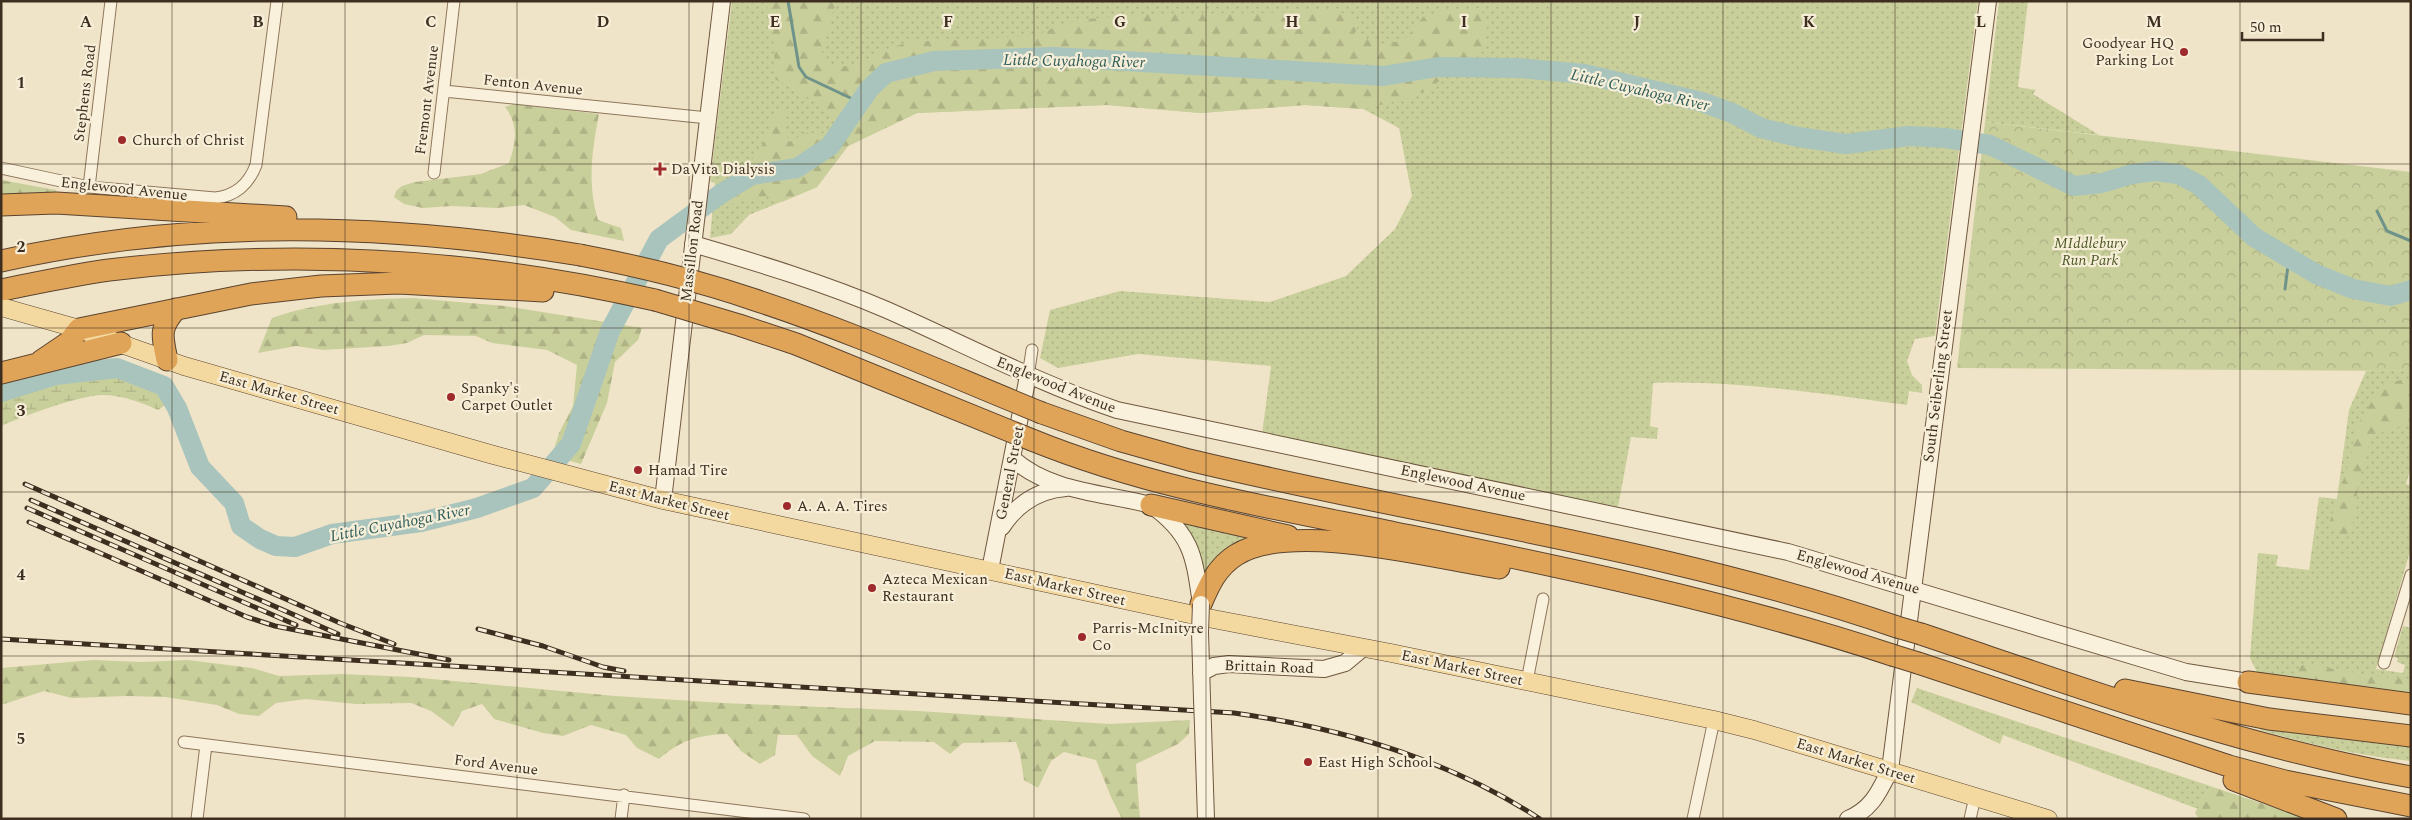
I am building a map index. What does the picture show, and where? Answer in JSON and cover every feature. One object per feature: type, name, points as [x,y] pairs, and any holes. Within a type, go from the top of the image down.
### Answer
[{"type":"highway","points":[[1,205],[56,203],[250,214],[306,220],[360,230]]},
{"type":"highway","points":[[1,261],[90,245],[207,232],[266,230],[360,230],[468,238],[580,255],[670,275],[752,298],[870,343],[1042,413],[1121,441],[1189,460],[1630,552],[1814,600],[2227,735],[2317,759],[2411,777]]},
{"type":"highway","points":[[1,290],[107,271],[262,258],[350,258],[445,264],[574,289],[655,300],[796,344],[1032,440],[1096,463],[1215,496],[1675,593],[1790,623],[1918,663],[2229,766],[2285,781],[2411,806]]},
{"type":"highway","points":[[41,362],[69,342],[79,329],[283,289],[361,283],[460,285],[535,290],[574,289]]},
{"type":"highway","points":[[167,360],[162,336],[163,328],[176,309]]},
{"type":"highway","points":[[1,372],[121,343]]},
{"type":"highway","points":[[1151,505],[1308,540]]},
{"type":"highway","points":[[1201,604],[1217,572],[1236,555],[1262,544],[1308,540],[1342,542],[1545,575],[1675,593]]},
{"type":"highway","points":[[2034,672],[2269,719],[2411,736]]},
{"type":"highway","points":[[2248,682],[2411,704]]},
{"type":"highway","points":[[2095,723],[2174,757],[2336,819]]},
{"type":"main road","name":"Massillon Road","points":[[663,500],[722,1]]},
{"type":"main road","name":"South Seiberling Street","points":[[1890,770],[1988,1]]},
{"type":"main road","name":"Englewood Avenue","points":[[693,244],[792,273],[886,310],[1028,376],[1117,410],[1788,552],[1913,588],[2186,672],[2248,682]]},
{"type":"main road","name":"East Market Street","points":[[1,307],[79,329],[167,360],[542,468],[663,500],[1202,617],[1528,681],[1714,720],[1890,770],[2048,819]]},
{"type":"main road","name":"General Street","points":[[990,570],[1028,376]]},
{"type":"main road","points":[[1013,459],[1026,470],[1040,478],[1071,488],[1151,505],[1177,527],[1188,543],[1194,556],[1201,604],[1200,632],[1206,819]]},
{"type":"main road","points":[[998,533],[1012,511],[1031,498],[1053,490],[1071,488]]},
{"type":"main road","name":"Brittain Road","points":[[1201,673],[1214,666],[1228,664],[1324,670],[1345,663],[1363,648]]},
{"type":"main road","points":[[1848,819],[1863,811],[1872,803],[1890,770]]},
{"type":"street","name":"Stephens Road","points":[[89,187],[111,1]]},
{"type":"street","name":"Englewood Avenue","points":[[1,168],[89,187],[215,198],[231,194],[244,184],[253,172],[260,146],[277,1]]},
{"type":"street","name":"Fremont Avenue","points":[[434,174],[454,1]]},
{"type":"street","name":"Fenton Avenue","points":[[444,91],[708,118]]},
{"type":"street","points":[[1028,376],[1032,350]]},
{"type":"street","points":[[2384,663],[2411,575]]},
{"type":"street","points":[[1528,681],[1543,599]]},
{"type":"street","points":[[1692,819],[1714,720]]},
{"type":"street","name":"Ford Avenue","points":[[184,742],[804,819]]},
{"type":"street","points":[[197,819],[206,745]]},
{"type":"street","points":[[621,819],[624,796]]},
{"type":"street","points":[[1970,819],[1975,797]]},
{"type":"green space","points":[[732,1],[1978,1],[1935,336],[1915,339],[1907,361],[1912,375],[1922,385],[1922,393],[1909,391],[1907,405],[1812,392],[1749,386],[1653,383],[1650,426],[1658,428],[1657,439],[1631,437],[1618,507],[1262,434],[1271,366],[1138,354],[1058,368],[1040,358],[1050,310],[1120,291],[1270,302],[1346,276],[1395,229],[1412,196],[1399,128],[1363,109],[1305,105],[1201,113],[1107,105],[917,113],[848,146],[817,187],[749,215],[731,234],[710,238],[715,183],[710,181]]},
{"type":"green space","points":[[766,1],[836,1],[822,52],[834,67],[847,66],[866,60],[881,51],[909,42],[1034,36],[1063,24],[1087,19],[1152,14],[1336,10],[1360,22],[1354,35],[1384,44],[1405,40],[1423,17],[1444,10],[1480,8],[1488,23],[1483,51],[1425,91],[1409,98],[1363,109],[1305,105],[1201,113],[1107,105],[917,113],[848,146],[817,187],[782,202],[770,196],[722,205],[719,186],[755,154],[764,142],[774,116],[782,108],[786,112],[785,123],[789,142],[809,132],[821,134],[828,132],[839,125],[824,106],[775,79],[774,45]]},
{"type":"green space","points":[[1999,1],[2028,1],[2018,87],[2036,90],[2033,94],[2099,135],[1985,122]]},
{"type":"green space","points":[[514,104],[599,114],[592,167],[595,206],[598,220],[621,228],[624,241],[571,230],[555,217],[524,205],[497,208],[451,206],[423,208],[404,204],[394,197],[396,191],[402,186],[415,182],[481,174],[509,163],[515,134],[513,121],[505,107]]},
{"type":"green space","name":"MIddlebury Run Park","points":[[1985,122],[2411,172],[2411,371],[1957,368]]},
{"type":"green space","points":[[1,180],[56,190],[56,194],[1,199]]},
{"type":"green space","points":[[413,298],[505,306],[642,328],[638,340],[615,362],[607,403],[581,464],[552,456],[559,433],[573,406],[577,365],[547,350],[492,343],[476,336],[424,335],[407,343],[388,346],[323,350],[296,346],[258,353],[272,318],[306,308],[342,302]]},
{"type":"green space","points":[[121,370],[164,386],[172,400],[158,410],[125,398],[96,395],[53,406],[1,426],[1,392],[7,389],[56,375]]},
{"type":"green space","points":[[2366,371],[2411,371],[2411,467],[2406,484],[2411,486],[2411,548],[2376,669],[2403,673],[2405,665],[2397,662],[2398,658],[2394,657],[2403,626],[2411,628],[2411,697],[2258,674],[2250,658],[2258,553],[2278,555],[2276,566],[2309,570],[2319,497],[2337,499],[2349,410]]},
{"type":"green space","points":[[2411,378],[2411,425],[2380,433],[2371,439],[2359,480],[2351,535],[2341,536],[2330,527],[2330,521],[2352,453],[2354,431],[2382,384]]},
{"type":"green space","points":[[1174,516],[1261,535],[1203,585]]},
{"type":"green space","points":[[93,660],[141,662],[188,660],[252,668],[279,676],[341,674],[411,677],[615,696],[724,703],[919,711],[1109,724],[1190,720],[1189,734],[1178,744],[1136,764],[1140,819],[1122,819],[1096,760],[1064,752],[1051,761],[1038,788],[1024,780],[1016,742],[963,743],[950,754],[934,742],[875,741],[848,756],[840,776],[812,756],[797,735],[778,735],[775,755],[760,764],[741,751],[727,734],[699,737],[690,740],[675,747],[659,759],[637,748],[626,735],[591,725],[563,736],[543,733],[494,719],[482,704],[462,711],[453,727],[431,711],[411,703],[356,704],[306,699],[276,703],[259,716],[239,714],[217,705],[165,697],[72,698],[44,691],[1,705],[1,668]]},
{"type":"green space","points":[[2306,664],[2379,677],[2411,679],[2411,697],[2313,686],[2302,678],[2298,671],[2301,666]]},
{"type":"green space","points":[[1917,688],[2210,786],[2198,809],[2003,735],[2000,744],[1911,702]]},
{"type":"green space","points":[[2261,725],[2411,743],[2411,761],[2354,753],[2316,745],[2260,730]]},
{"type":"green space","points":[[2210,786],[2308,819],[2199,819],[2195,813]]},
{"type":"waterway","points":[[788,1],[799,67],[806,77],[859,102]]},
{"type":"waterway","name":"Little Cuyahoga River","points":[[1,392],[56,375],[117,368],[164,386],[177,408],[200,467],[234,503],[241,526],[260,539],[276,546],[295,547],[332,534],[421,522],[477,508],[533,488],[571,444],[610,331],[659,239],[719,195],[752,175],[797,168],[830,146],[869,89],[886,73],[934,61],[1054,57],[1383,76],[1438,67],[1519,68],[1585,74],[1702,102],[1732,113],[1761,128],[1798,137],[1846,144],[1909,136],[1946,138],[1990,145],[2074,186],[2102,183],[2132,174],[2155,171],[2178,174],[2199,185],[2254,237],[2316,274],[2353,289],[2391,296],[2411,290]]},
{"type":"waterway","points":[[2377,211],[2387,231],[2411,241]]},
{"type":"waterway","points":[[2285,289],[2289,258]]},
{"type":"railway","points":[[25,484],[340,623],[394,644]]},
{"type":"railway","points":[[31,500],[338,634]]},
{"type":"railway","points":[[27,508],[296,625]]},
{"type":"railway","points":[[29,522],[247,617],[275,626],[449,660]]},
{"type":"railway","points":[[478,629],[543,646],[603,667],[624,671]]},
{"type":"railway","points":[[1,639],[1234,713],[1315,727],[1393,749],[1469,779],[1540,819]]},
{"type":"place","name":"Goodyear HQ Parking Lot","points":[[2184,52]]},
{"type":"place","name":"Church of Christ","points":[[122,140]]},
{"type":"place","name":"DaVita Dialysis","points":[[660,169]]},
{"type":"place","name":"Spanky's Carpet Outlet","points":[[451,397]]},
{"type":"place","name":"Hamad Tire","points":[[638,470]]},
{"type":"place","name":"A. A. A. Tires","points":[[787,506]]},
{"type":"place","name":"Azteca Mexican Restaurant","points":[[872,588]]},
{"type":"place","name":"Parris-McInityre Co","points":[[1082,637]]},
{"type":"place","name":"East High School","points":[[1308,762]]}]
